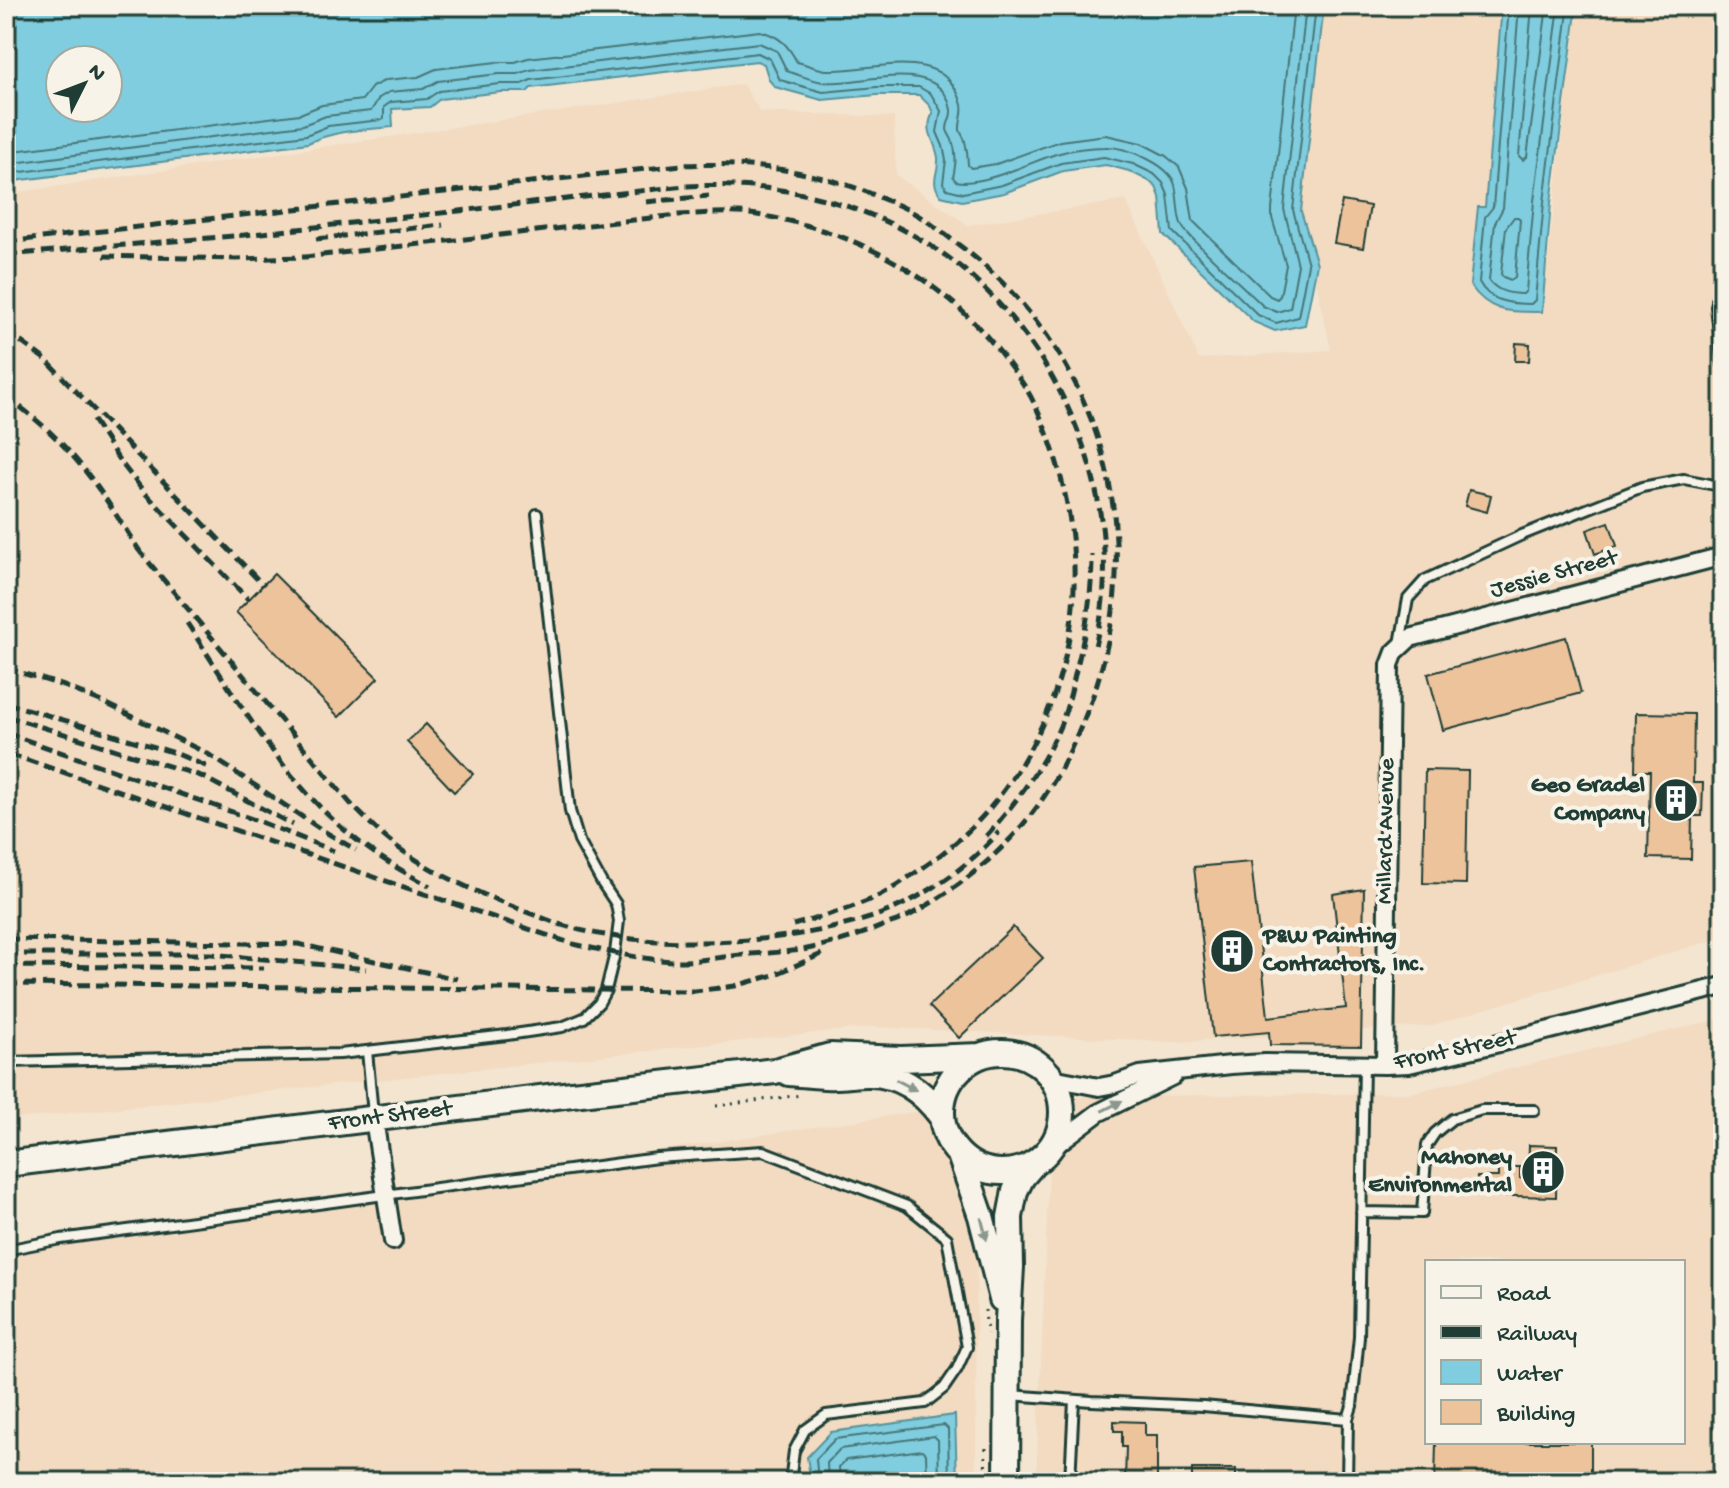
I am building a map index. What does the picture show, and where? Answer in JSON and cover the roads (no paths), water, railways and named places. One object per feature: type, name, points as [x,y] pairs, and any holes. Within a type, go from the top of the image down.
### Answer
[{"type":"street","name":"Jessie Street","points":[[1400,647],[1419,635],[1723,556]]},
{"type":"street","name":"Millard Avenue","points":[[1385,1065],[1390,665],[1400,647]]},
{"type":"street","name":"Front Street","points":[[1052,1078],[1099,1087],[1140,1075],[1257,1063],[1409,1064],[1723,986]]},
{"type":"street","points":[[1007,1482],[1010,1208],[1018,1183],[1042,1156],[1057,1136],[1062,1117],[1060,1097],[1052,1078],[1039,1064],[1017,1054],[999,1052],[980,1056],[962,1066],[949,1083],[942,1102],[947,1138],[960,1155],[976,1166],[996,1172],[1016,1170],[1042,1156]]},
{"type":"street","name":"Front Street","points":[[6,1164],[775,1071],[830,1056],[901,1059],[980,1056]]},
{"type":"street","name":"Front Street","points":[[775,1071],[831,1077],[887,1076],[916,1089],[942,1117]]},
{"type":"street","name":"Front Street","points":[[1042,1156],[1098,1113],[1181,1071]]},
{"type":"street","points":[[374,1119],[393,1241]]},
{"type":"street","points":[[960,1155],[981,1216],[1008,1320]]},
{"type":"lane","points":[[1723,268],[1716,307],[1723,365]]},
{"type":"lane","points":[[1400,647],[1408,599],[1425,580],[1522,535],[1642,487],[1684,479],[1723,489]]},
{"type":"lane","points":[[6,1062],[340,1054],[562,1027],[584,1018],[599,1003],[606,990],[615,953],[618,912],[579,841],[570,811],[537,514]]},
{"type":"lane","points":[[1723,731],[1720,735],[1723,812]]},
{"type":"lane","points":[[367,1051],[374,1119]]},
{"type":"lane","points":[[1347,1482],[1348,1419],[1359,1337],[1364,1065]]},
{"type":"lane","points":[[1361,1212],[1422,1213],[1427,1145],[1435,1133],[1452,1119],[1482,1110],[1534,1110]]},
{"type":"lane","points":[[6,1250],[61,1239],[657,1158],[763,1151],[907,1206],[947,1238],[967,1347],[944,1388],[925,1403],[826,1415],[805,1430],[794,1451],[790,1482]]},
{"type":"lane","points":[[1009,1395],[1203,1406],[1348,1419]]},
{"type":"lane","points":[[1070,1482],[1074,1400]]},
{"type":"water","points":[[6,6],[1324,6],[1301,211],[1317,264],[1305,325],[1275,331],[1254,322],[1163,234],[1160,197],[1149,181],[1106,165],[1063,171],[1004,193],[962,201],[941,196],[935,177],[937,152],[929,125],[933,113],[919,95],[822,100],[775,87],[764,64],[757,61],[531,88],[527,92],[440,99],[430,107],[392,109],[393,127],[339,133],[308,143],[6,182]]},
{"type":"water","points":[[1502,6],[1582,6],[1576,12],[1551,203],[1542,312],[1511,311],[1493,306],[1470,285],[1478,207],[1485,207]]},
{"type":"water","points":[[1618,6],[1723,6],[1723,17]]},
{"type":"water","points":[[955,1415],[957,1482],[811,1482],[807,1457],[831,1432]]},
{"type":"railway","points":[[6,242],[681,165],[757,167],[831,180],[879,197],[930,223],[1012,292],[1054,346],[1085,404],[1106,467],[1115,532],[1114,598],[1102,665],[1079,731],[1036,808],[988,860],[932,902],[898,920],[812,948],[672,961],[573,944],[6,753]]},
{"type":"railway","points":[[6,255],[244,235],[684,186],[743,186],[782,190],[856,209],[920,239],[963,269],[1000,305],[1033,346],[1060,392],[1081,440],[1096,490],[1103,542],[1103,594],[1095,646]]},
{"type":"railway","points":[[646,202],[709,196]]},
{"type":"railway","points":[[104,256],[305,257],[678,215],[741,213],[786,220],[856,242],[919,277],[975,323],[1029,394],[1049,438],[1061,478],[1072,538],[1074,572],[1069,640],[1061,672],[1051,704],[1020,766],[986,813],[960,838],[931,862],[879,896],[793,925]]},
{"type":"railway","points":[[316,239],[443,225]]},
{"type":"railway","points":[[6,331],[46,360],[263,585]]},
{"type":"railway","points":[[6,396],[64,446],[100,491],[143,556]]},
{"type":"railway","points":[[93,420],[144,492],[249,600]]},
{"type":"railway","points":[[137,548],[350,803],[380,833],[414,858],[451,879],[559,924],[604,935],[685,942],[772,938],[814,932],[886,912],[917,897],[961,868],[999,832]]},
{"type":"railway","points":[[986,836],[1034,775],[1063,719],[1085,627],[1092,555]]},
{"type":"railway","points":[[187,623],[260,734],[301,787],[358,841],[430,886]]},
{"type":"railway","points":[[6,668],[105,703],[208,754],[356,850]]},
{"type":"railway","points":[[6,703],[175,753],[208,767]]},
{"type":"railway","points":[[6,716],[201,776],[293,825]]},
{"type":"railway","points":[[6,733],[258,821],[334,851]]},
{"type":"railway","points":[[6,939],[298,944],[457,979]]},
{"type":"railway","points":[[6,984],[695,991],[735,986],[774,975],[824,953]]},
{"type":"railway","points":[[6,954],[212,954],[366,969]]},
{"type":"railway","points":[[6,966],[264,968]]},
{"type":"place","name":"Geo Gradel Company","points":[[1676,800]]},
{"type":"place","name":"P&W Painting Contractors, Inc.","points":[[1232,951]]},
{"type":"place","name":"Mahoney Environmental","points":[[1543,1172]]}]
